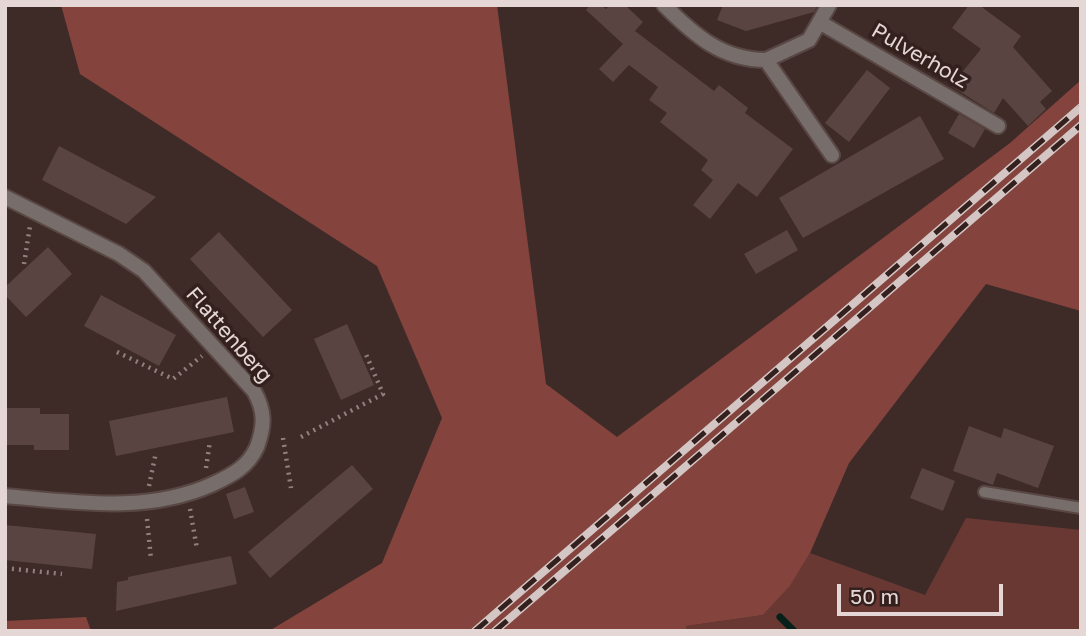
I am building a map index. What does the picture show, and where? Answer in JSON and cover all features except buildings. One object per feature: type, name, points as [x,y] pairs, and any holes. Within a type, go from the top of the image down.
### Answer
[{"type":"street","points":[[664,5],[687,29],[718,51],[745,60],[766,60],[809,40],[829,5]]},
{"type":"street","name":"Pulverholz","points":[[821,23],[999,126]]},
{"type":"street","points":[[766,60],[832,155]]},
{"type":"street","name":"Flattenberg","points":[[5,197],[118,254],[144,271],[254,391],[264,408],[262,432],[254,454],[239,472],[188,495],[112,505],[5,496]]},
{"type":"lane","points":[[984,492],[1081,508]]},
{"type":"path","points":[[24,264],[30,226],[37,213]]},
{"type":"path","points":[[117,352],[173,379],[214,346]]},
{"type":"path","points":[[301,437],[383,394],[365,352]]},
{"type":"path","points":[[283,438],[291,488]]},
{"type":"path","points":[[151,559],[146,502],[156,452]]},
{"type":"path","points":[[188,495],[197,549]]},
{"type":"path","points":[[5,568],[62,575]]},
{"type":"shaded area","points":[[61,5],[497,5],[546,384],[617,437],[1010,143],[1081,80],[1081,311],[986,284],[849,463],[810,553],[790,586],[763,615],[686,626],[687,631],[269,631],[382,563],[442,418],[377,266],[80,74]]},
{"type":"shaded area","points":[[966,518],[1081,530],[1081,631],[687,631],[686,626],[763,615],[790,586],[810,553],[925,595]]},
{"type":"shaded area","points":[[86,617],[91,631],[5,631],[5,621]]},
{"type":"waterway","points":[[780,617],[794,631]]},
{"type":"railway","points":[[475,631],[1081,107]]},
{"type":"railway","points":[[495,631],[1081,125]]}]
